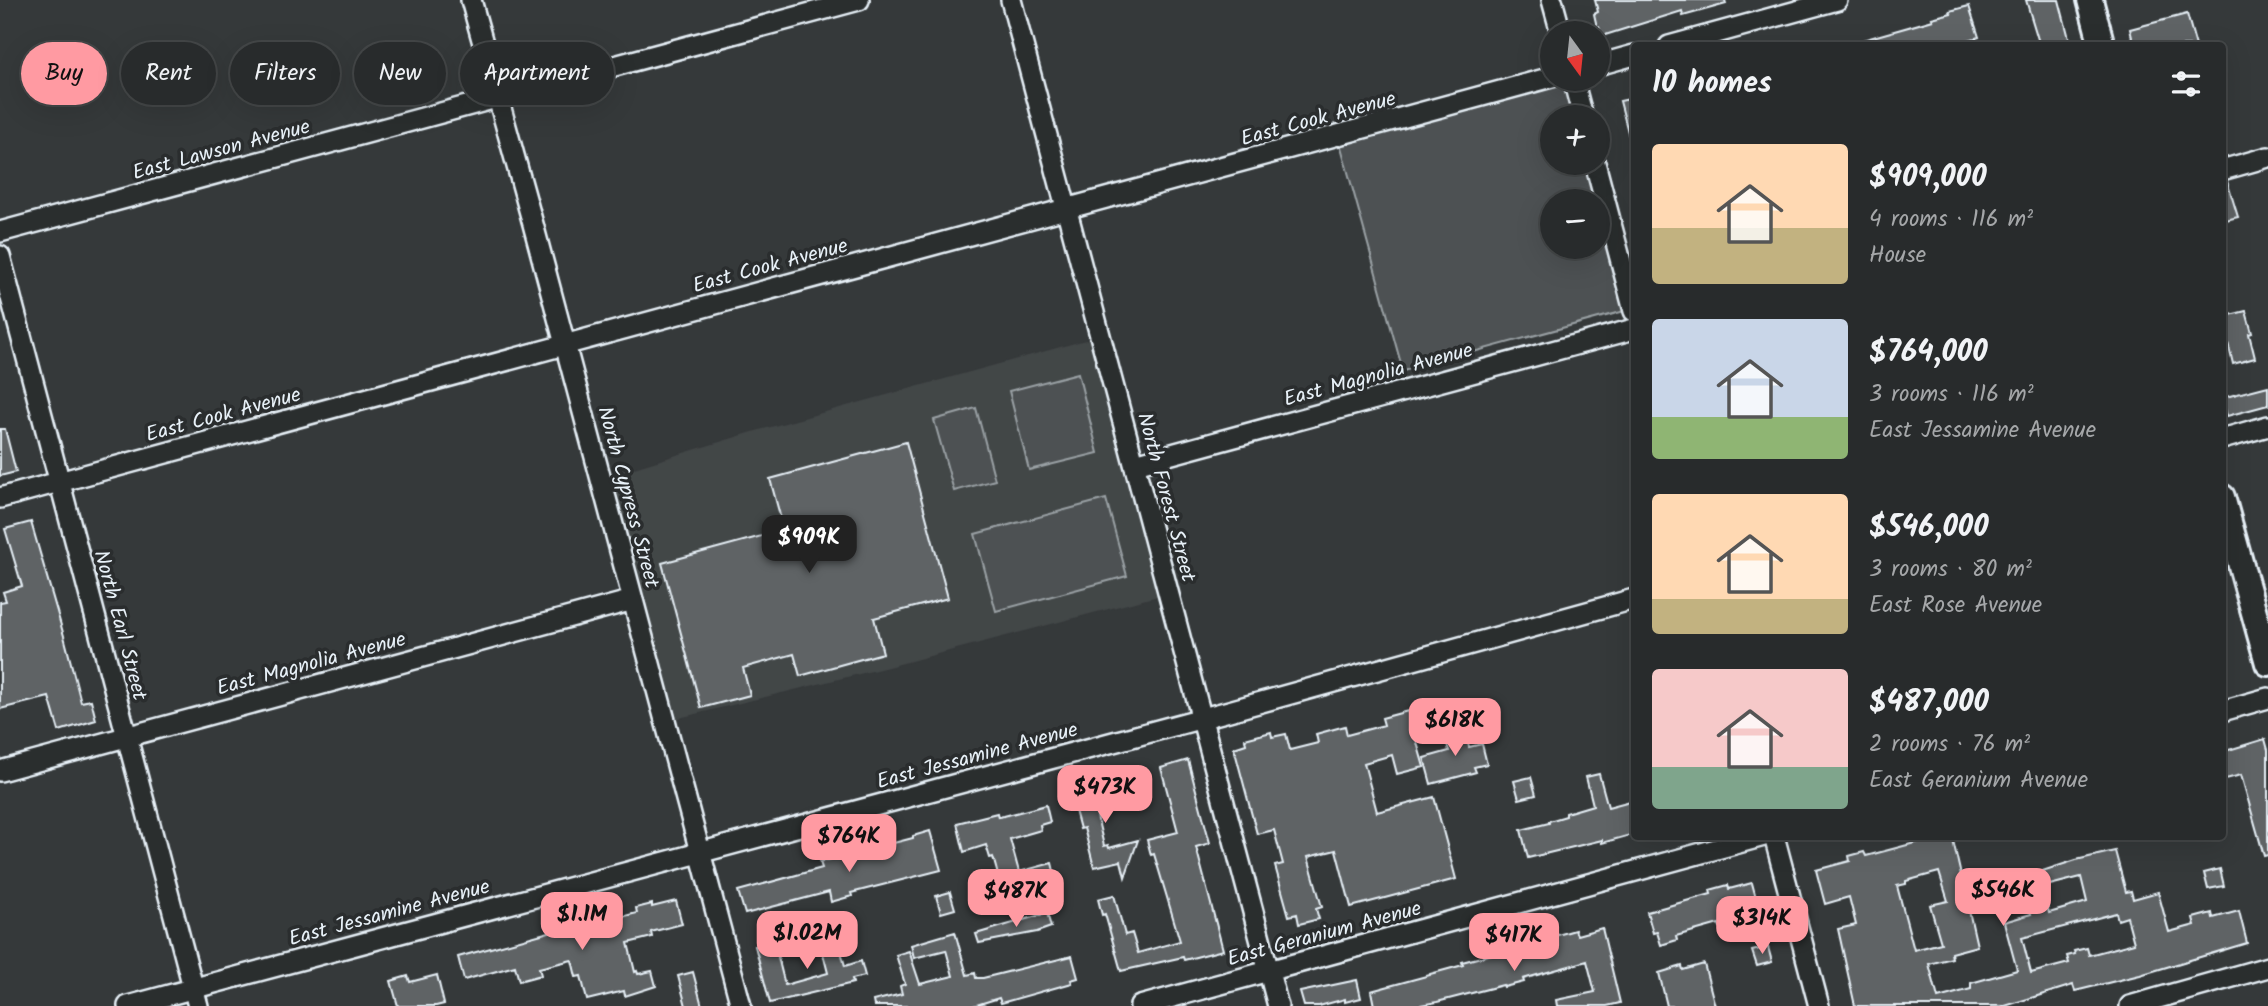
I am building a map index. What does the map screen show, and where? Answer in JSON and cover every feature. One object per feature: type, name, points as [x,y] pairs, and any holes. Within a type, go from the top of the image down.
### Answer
[{"type":"main road","points":[[2090,0],[2101,42]]},
{"type":"main road","points":[[2226,511],[2268,663]]},
{"type":"street","name":"North Cypress Street","points":[[471,0],[483,42]]},
{"type":"street","name":"East Lawson Avenue","points":[[614,67],[859,0]]},
{"type":"street","name":"North Forest Street","points":[[1011,0],[1278,1006]]},
{"type":"street","points":[[1552,0],[1558,21]]},
{"type":"street","points":[[1684,42],[1837,0]]},
{"type":"street","points":[[1610,62],[1631,56]]},
{"type":"street","name":"East Cook Avenue","points":[[0,498],[1540,80]]},
{"type":"street","name":"East Lawson Avenue","points":[[0,232],[473,105]]},
{"type":"street","name":"North Cypress Street","points":[[501,105],[741,1006]]},
{"type":"street","points":[[2226,169],[2268,157]]},
{"type":"street","points":[[1598,175],[1631,300]]},
{"type":"street","name":"North Earl Street","points":[[0,256],[196,997]]},
{"type":"street","name":"East Magnolia Avenue","points":[[1135,464],[1631,330]]},
{"type":"street","points":[[2226,438],[2268,426]]},
{"type":"street","name":"East Magnolia Avenue","points":[[0,771],[633,600]]},
{"type":"street","name":"East Jessamine Avenue","points":[[128,1006],[196,997],[700,853],[1631,600]]},
{"type":"street","points":[[2226,710],[2268,698]]},
{"type":"street","name":"East Geranium Avenue","points":[[1140,1006],[1749,840]]},
{"type":"street","points":[[1775,840],[1819,1006]]},
{"type":"street","points":[[2130,1006],[2268,967]]},
{"type":"shaded area","points":[[1540,82],[1540,91],[1576,91],[1580,105],[1540,105],[1540,175],[1597,175],[1601,189],[1540,189],[1540,259],[1610,259],[1610,224],[1631,309],[1403,371],[1338,136]]},
{"type":"shaded area","points":[[1100,336],[1169,593],[888,667],[675,719],[611,475],[756,431]]},
{"type":"shaded area","points":[[1078,373],[1098,453],[1029,470],[1009,391]]},
{"type":"shaded area","points":[[976,408],[995,480],[954,491],[934,420]]},
{"type":"shaded area","points":[[1106,499],[1127,576],[996,611],[975,534]]},
{"type":"building","points":[[1595,0],[1725,0],[1726,4],[1683,16],[1682,11],[1610,34],[1610,21],[1596,21],[1594,14],[1598,12]]},
{"type":"building","points":[[2026,0],[2059,0],[2070,42],[2039,42]]},
{"type":"building","points":[[1969,6],[1979,37],[1961,42],[1859,42],[1933,20],[1932,18],[1951,13],[1950,11]]},
{"type":"building","points":[[2187,14],[2195,42],[2133,42],[2130,29]]},
{"type":"building","points":[[1631,99],[1631,140],[1630,140],[1620,101]]},
{"type":"building","points":[[2226,181],[2238,217],[2226,220]]},
{"type":"building","points":[[2246,311],[2255,358],[2233,364],[2226,334],[2226,316]]},
{"type":"building","points":[[2268,386],[2268,405],[2227,416],[2226,397]]},
{"type":"building","points":[[0,429],[5,429],[16,472],[0,476]]},
{"type":"building","points":[[906,442],[948,598],[874,618],[883,653],[800,676],[794,654],[743,668],[750,695],[701,708],[662,563],[784,530],[770,479]]},
{"type":"building","points":[[31,522],[81,702],[91,700],[96,720],[59,731],[49,697],[0,709],[0,602],[6,601],[3,592],[22,586],[5,529]]},
{"type":"building","points":[[1408,711],[1424,767],[1397,774],[1392,755],[1364,763],[1377,812],[1434,797],[1456,879],[1351,907],[1336,850],[1308,857],[1322,907],[1316,909],[1319,919],[1299,924],[1297,914],[1289,916],[1275,866],[1283,864],[1274,830],[1257,834],[1234,748],[1246,744],[1245,739],[1271,732],[1272,737],[1286,734],[1290,750],[1318,743],[1316,734],[1345,726],[1347,735],[1384,725],[1382,718]]},
{"type":"building","points":[[1464,727],[1469,747],[1482,744],[1487,764],[1474,767],[1476,772],[1431,784],[1424,758],[1449,751],[1444,733]]},
{"type":"building","points":[[2265,739],[2268,750],[2268,855],[2264,856],[2241,775],[2226,779],[2226,751]]},
{"type":"building","points":[[1188,760],[1210,843],[1196,847],[1223,950],[1121,971],[1105,914],[1102,915],[1098,899],[1114,895],[1125,935],[1132,933],[1138,953],[1180,941],[1154,854],[1151,855],[1147,840],[1178,832],[1161,768]]},
{"type":"building","points":[[1599,774],[1608,807],[1631,801],[1631,835],[1528,858],[1521,830],[1549,823],[1566,816],[1566,813],[1593,805],[1586,777]]},
{"type":"building","points":[[1531,777],[1536,795],[1519,799],[1514,781]]},
{"type":"building","points":[[1125,779],[1131,803],[1096,812],[1104,846],[1108,845],[1109,848],[1138,840],[1125,877],[1121,861],[1094,867],[1084,828],[1080,829],[1073,803],[1102,796],[1100,786]]},
{"type":"building","points":[[1046,805],[1050,822],[1040,825],[1041,830],[1010,839],[1019,872],[1052,863],[1056,879],[1003,893],[993,857],[990,858],[986,845],[964,852],[957,823],[997,813],[998,817],[1004,816]]},
{"type":"building","points":[[930,831],[941,870],[851,893],[852,896],[831,902],[829,892],[745,914],[738,891],[822,868],[820,862],[913,838]]},
{"type":"building","points":[[1926,840],[1953,840],[1977,946],[1951,953],[1952,958],[1929,964],[1938,998],[1971,989],[1971,983],[2017,970],[2004,922],[2031,914],[2021,878],[2076,860],[2115,851],[2126,892],[2131,891],[2133,899],[2158,892],[2169,932],[2195,925],[2193,918],[2212,913],[2213,918],[2239,911],[2247,943],[2140,975],[2075,991],[2073,985],[2005,1006],[1855,1006],[1838,929],[1856,925],[1849,897],[1825,904],[1816,870],[1850,861],[1849,856],[1864,852],[1866,856]],"holes":[[[1939,872],[1948,901],[1930,905],[1941,943],[1914,950],[1897,886]],[[2081,877],[2087,902],[2049,913],[2042,887]],[[2116,913],[2118,920],[2127,917],[2134,943],[2089,955],[2087,948],[2074,951],[2075,954],[2067,956],[2069,963],[2031,973],[2022,938]]]},
{"type":"building","points":[[2220,869],[2224,886],[2208,889],[2204,873]]},
{"type":"building","points":[[1752,883],[1760,913],[1720,927],[1719,924],[1676,936],[1677,940],[1661,945],[1657,932],[1653,933],[1647,912],[1711,894],[1710,890],[1728,885],[1729,889]]},
{"type":"building","points":[[950,892],[955,909],[941,913],[936,896]]},
{"type":"building","points":[[676,901],[682,924],[651,932],[652,937],[628,943],[635,972],[638,974],[652,971],[656,986],[625,996],[624,991],[587,1000],[581,976],[576,977],[572,960],[539,968],[541,975],[519,981],[515,966],[464,980],[458,957],[560,929],[577,928],[637,913],[636,908]]},
{"type":"building","points":[[1047,913],[1051,927],[979,943],[976,934]]},
{"type":"building","points":[[1602,928],[1620,1003],[1607,1006],[1557,1006],[1556,1000],[1595,992],[1587,961],[1523,979],[1524,982],[1437,1002],[1415,1006],[1374,1006],[1371,991],[1575,930],[1577,935]]},
{"type":"building","points":[[835,929],[845,966],[861,961],[865,976],[852,979],[853,983],[770,1003],[755,946],[774,941],[785,985],[828,973],[818,934]]},
{"type":"building","points":[[955,932],[967,975],[975,973],[976,978],[983,978],[1072,956],[1078,978],[1071,980],[1072,983],[1001,1003],[999,998],[973,1006],[874,1006],[873,1001],[902,994],[900,986],[905,984],[896,955],[909,951],[920,984],[953,976],[946,950],[914,958],[911,945]]},
{"type":"building","points":[[1768,947],[1772,962],[1757,966],[1752,951]]},
{"type":"building","points":[[1704,964],[1715,1006],[1667,1006],[1659,973],[1682,966],[1683,970]]},
{"type":"building","points":[[693,972],[702,1006],[686,1006],[678,976]]},
{"type":"building","points":[[437,975],[444,1004],[398,1006],[391,981],[408,976],[410,982]]},
{"type":"building","points":[[1357,980],[1361,998],[1304,1006],[1300,992]]}]
